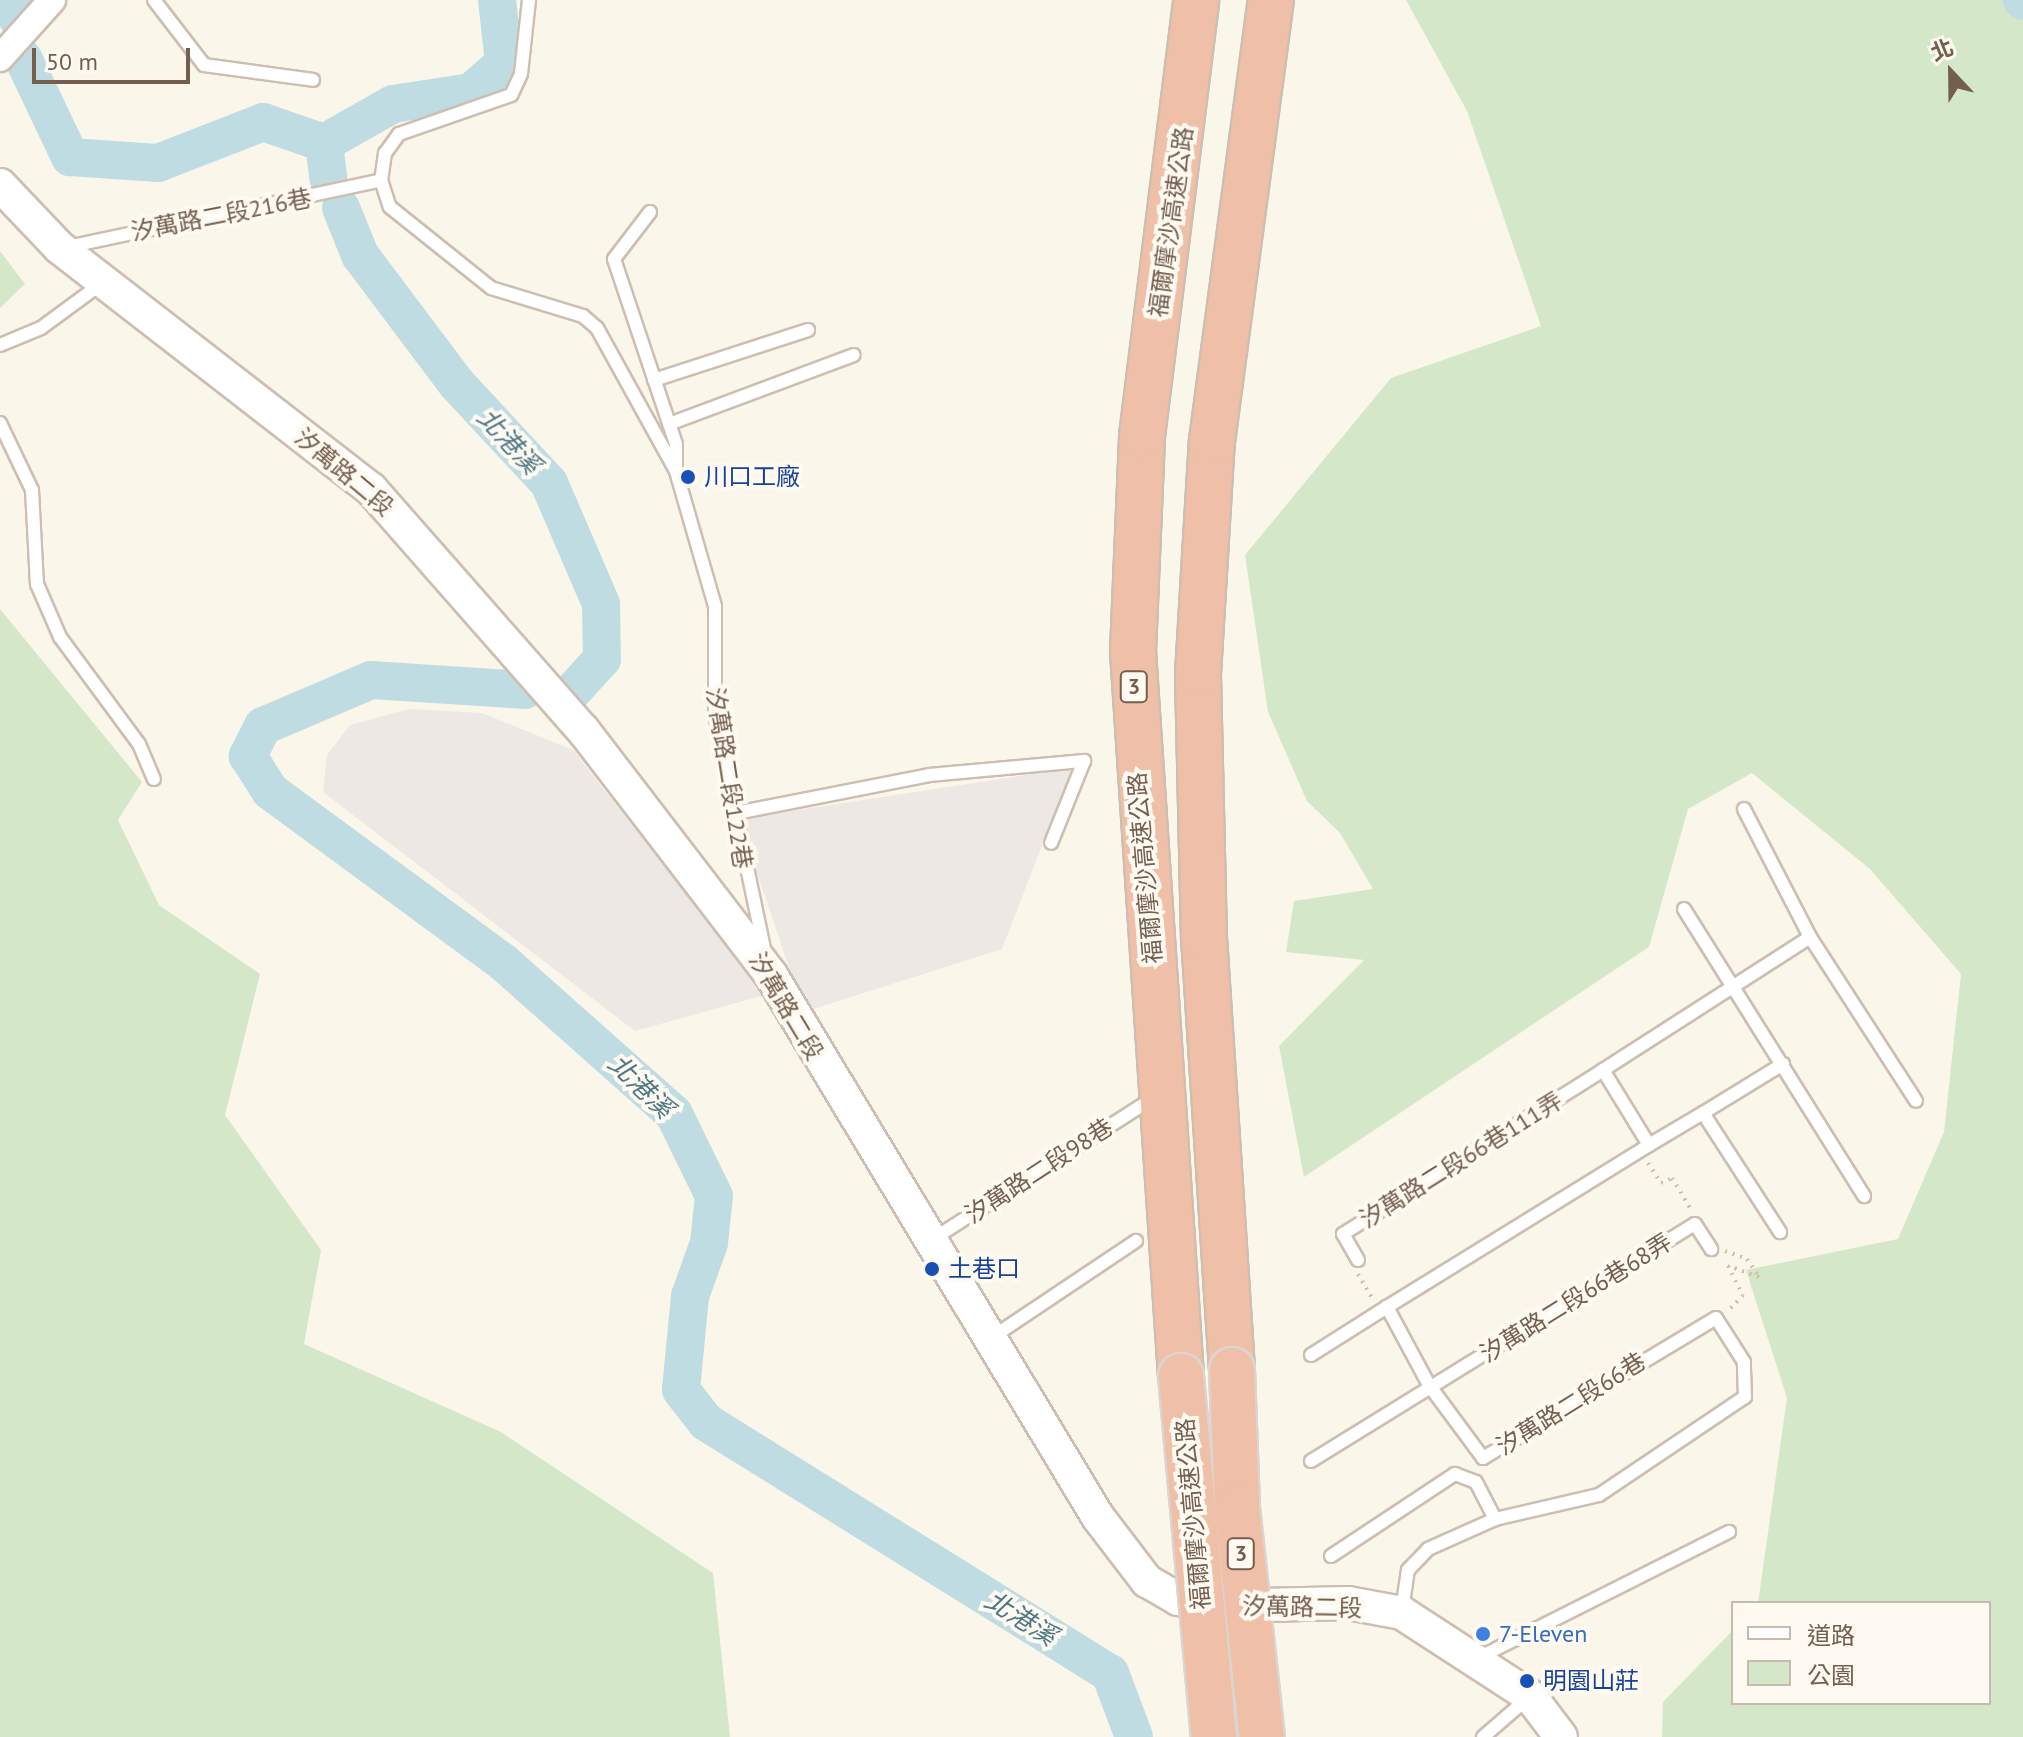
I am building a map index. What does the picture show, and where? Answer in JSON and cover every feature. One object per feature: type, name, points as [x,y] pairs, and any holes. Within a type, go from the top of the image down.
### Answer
[{"type":"highway","name":"福爾摩沙高速公路","points":[[1196,0],[1142,436],[1133,652],[1181,1376],[1214,1737]]},
{"type":"highway","name":"福爾摩沙高速公路","points":[[1262,1737],[1237,1508],[1232,1370],[1204,940],[1198,674],[1212,441],[1271,0]]},
{"type":"street","points":[[0,58],[52,0]]},
{"type":"street","name":"汐萬路二段","points":[[0,185],[60,248],[371,489],[583,730],[771,975],[994,1336],[1098,1517],[1147,1581],[1178,1599],[1217,1606],[1348,1603],[1402,1613],[1478,1658],[1530,1696],[1561,1737]]},
{"type":"lane","points":[[154,0],[204,65],[313,80]]},
{"type":"lane","points":[[381,180],[385,153],[399,134],[511,95],[521,74],[529,0]]},
{"type":"lane","name":"汐萬路二段216巷","points":[[60,248],[381,180]]},
{"type":"lane","name":"汐萬路二段122巷","points":[[381,180],[390,207],[491,288],[583,316],[597,328],[676,471],[715,606],[715,714],[731,814],[771,975]]},
{"type":"lane","points":[[650,212],[614,259],[669,424],[676,471]]},
{"type":"lane","points":[[0,345],[41,328],[104,282]]},
{"type":"lane","points":[[654,380],[808,330]]},
{"type":"lane","points":[[669,424],[854,355]]},
{"type":"lane","points":[[0,423],[32,490],[37,584],[60,637],[139,744],[154,779]]},
{"type":"lane","points":[[731,814],[929,775],[1084,761],[1051,843]]},
{"type":"lane","points":[[1744,809],[1810,937],[1916,1101]]},
{"type":"lane","points":[[1684,909],[1864,1196]]},
{"type":"lane","points":[[1644,1148],[1603,1070],[1810,937]]},
{"type":"lane","points":[[1311,1355],[1783,1064]]},
{"type":"lane","name":"汐萬路二段66巷111弄","points":[[1358,1260],[1343,1234],[1603,1070]]},
{"type":"lane","name":"汐萬路二段98巷","points":[[933,1239],[1144,1104]]},
{"type":"lane","points":[[1703,1113],[1780,1232]]},
{"type":"lane","name":"汐萬路二段66巷68弄","points":[[1311,1461],[1429,1385],[1695,1224],[1711,1249]]},
{"type":"lane","points":[[994,1336],[1136,1241]]},
{"type":"lane","name":"汐萬路二段66巷","points":[[1384,1309],[1429,1385],[1483,1458],[1695,1326],[1716,1318],[1728,1331]]},
{"type":"lane","points":[[1402,1613],[1408,1570],[1428,1549],[1495,1519],[1599,1495],[1745,1397],[1744,1362],[1728,1331]]},
{"type":"lane","points":[[1331,1556],[1455,1474],[1476,1482],[1495,1519]]},
{"type":"lane","points":[[1478,1658],[1729,1532]]},
{"type":"lane","points":[[1483,1737],[1530,1696]]},
{"type":"path","points":[[1644,1148],[1661,1183],[1672,1178],[1695,1224]]},
{"type":"path","points":[[1711,1249],[1747,1259],[1759,1277],[1728,1266],[1743,1295],[1730,1310],[1728,1331]]},
{"type":"path","points":[[1358,1260],[1358,1275],[1384,1309]]},
{"type":"shaded area","points":[[409,709],[482,713],[573,750],[765,995],[635,1031],[323,792],[327,755],[350,725]]},
{"type":"shaded area","points":[[1072,768],[1002,949],[804,1012],[739,819]]},
{"type":"green space","points":[[1406,0],[2023,0],[2023,1737],[1662,1737],[1663,1702],[1731,1632],[1731,1705],[1991,1705],[1991,1601],[1758,1601],[1787,1398],[1746,1270],[1898,1239],[1944,1132],[1961,974],[1870,869],[1752,773],[1688,809],[1649,947],[1304,1177],[1279,1046],[1364,960],[1286,952],[1294,901],[1373,889],[1340,833],[1307,801],[1268,712],[1245,555],[1391,378],[1541,326],[1467,111]]},
{"type":"green space","points":[[0,251],[25,284],[0,308]]},
{"type":"green space","points":[[0,609],[142,782],[118,820],[159,905],[260,974],[225,1115],[321,1250],[304,1344],[501,1432],[713,1573],[730,1737],[0,1737]]},
{"type":"waterway","name":"北港溪","points":[[16,0],[17,18]]},
{"type":"waterway","points":[[324,143],[393,104],[471,92],[504,63],[497,0]]},
{"type":"waterway","name":"北港溪","points":[[23,58],[70,157],[158,163],[263,122],[324,143],[328,178]]},
{"type":"waterway","name":"北港溪","points":[[341,208],[360,255],[457,384],[549,483],[601,604],[602,659],[572,692]]},
{"type":"waterway","name":"北港溪","points":[[525,690],[371,680],[263,726],[248,756],[270,791],[504,963],[674,1114],[714,1196],[709,1243],[690,1296],[681,1390],[706,1422],[1110,1673],[1134,1737]]},
{"type":"place","name":"川口工廠","points":[[688,477]]},
{"type":"place","name":"土巷口","points":[[932,1269]]},
{"type":"place","name":"7-Eleven","points":[[1483,1634]]},
{"type":"place","name":"明園山莊","points":[[1527,1681]]}]
